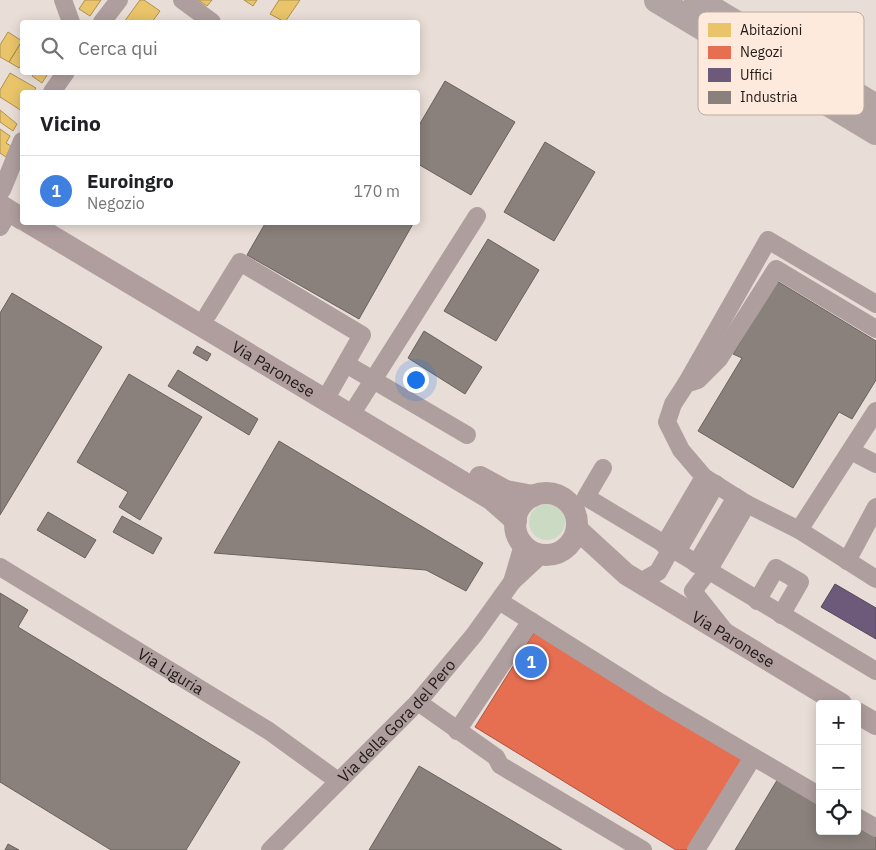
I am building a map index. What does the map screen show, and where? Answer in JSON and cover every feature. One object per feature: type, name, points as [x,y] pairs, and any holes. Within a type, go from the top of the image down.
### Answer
[{"type":"highway","points":[[658,0],[698,24]]},
{"type":"highway","points":[[697,0],[717,12]]},
{"type":"highway","points":[[864,100],[876,107]]},
{"type":"highway","points":[[848,115],[876,132]]},
{"type":"main road","name":"Via Paronese","points":[[33,225],[491,499],[516,521]]},
{"type":"main road","name":"Via Paronese","points":[[61,225],[356,407],[497,487],[533,496],[552,494],[568,503],[574,510],[577,529],[633,578],[834,700]]},
{"type":"main road","points":[[533,496],[524,502],[518,511],[516,521],[518,538],[532,550],[549,555],[563,550],[570,545],[577,529]]},
{"type":"main road","name":"Via Paronese","points":[[563,550],[633,578]]},
{"type":"main road","points":[[861,715],[876,724]]},
{"type":"street","points":[[63,0],[69,20]]},
{"type":"street","points":[[104,20],[119,0]]},
{"type":"street","points":[[182,0],[209,20]]},
{"type":"street","points":[[53,90],[64,75]]},
{"type":"street","points":[[8,206],[20,150]]},
{"type":"street","points":[[356,407],[477,216]]},
{"type":"street","points":[[876,304],[768,240],[673,404],[668,422],[681,450],[710,481],[799,530],[876,579]]},
{"type":"street","points":[[208,314],[240,262],[362,335],[330,391]]},
{"type":"street","points":[[686,384],[698,380],[718,359],[776,269],[876,329]]},
{"type":"street","points":[[346,364],[467,435]]},
{"type":"street","points":[[799,530],[876,411]]},
{"type":"street","points":[[850,450],[874,459]]},
{"type":"street","points":[[603,468],[586,498],[876,671]]},
{"type":"street","points":[[633,578],[658,572],[710,481]]},
{"type":"street","points":[[729,637],[693,591],[702,568],[742,500]]},
{"type":"street","points":[[847,561],[876,507]]},
{"type":"street","name":"Via della Gora del Pero","points":[[270,850],[418,702],[474,635],[512,582],[532,550]]},
{"type":"street","name":"Via Liguria","points":[[0,567],[270,731],[338,781]]},
{"type":"street","points":[[757,600],[776,568],[800,582],[781,615]]},
{"type":"street","points":[[499,601],[816,794]]},
{"type":"street","points":[[457,730],[535,623]]},
{"type":"street","points":[[418,702],[496,757],[500,765],[643,850]]},
{"type":"street","points":[[696,850],[753,757]]},
{"type":"street","points":[[861,819],[876,828]]},
{"type":"green space","points":[[547,504],[554,505],[560,509],[564,515],[564,529],[560,535],[554,539],[547,540],[540,539],[534,535],[530,529],[529,522],[530,515],[534,509],[540,505]]},
{"type":"building: Abitazioni","points":[[85,0],[101,0],[90,16],[79,9]]},
{"type":"building: Abitazioni","points":[[140,0],[144,0],[160,11],[153,20],[125,20]]},
{"type":"building: Abitazioni","points":[[198,0],[212,0],[207,6]]},
{"type":"building: Abitazioni","points":[[244,0],[257,0],[253,6]]},
{"type":"building: Abitazioni","points":[[279,0],[300,0],[286,20],[281,20],[270,14]]},
{"type":"building: Abitazioni","points":[[8,32],[20,40],[20,44],[9,62],[0,57],[0,45]]},
{"type":"building: Abitazioni","points":[[20,44],[19,68],[9,62]]},
{"type":"building: Abitazioni","points":[[10,73],[36,88],[34,90],[20,90],[20,110],[0,97],[0,90]]},
{"type":"building: Abitazioni","points":[[33,75],[47,75],[42,83]]},
{"type":"building: Abitazioni","points":[[0,110],[17,124],[13,131],[0,122]]},
{"type":"building: Abitazioni","points":[[0,129],[10,136],[6,143],[11,146],[6,157],[0,153]]},
{"type":"building: Negozi","points":[[535,631],[748,761],[693,850],[676,850],[475,727]]},
{"type":"building: Uffici","points":[[835,584],[876,608],[876,639],[821,607]]},
{"type":"building: Industria","points":[[445,81],[515,122],[471,195],[420,165],[420,124]]},
{"type":"building: Industria","points":[[545,142],[595,172],[554,241],[504,212]]},
{"type":"building: Industria","points":[[264,225],[412,225],[359,319],[247,255]]},
{"type":"building: Industria","points":[[488,239],[539,270],[496,341],[444,311]]},
{"type":"building: Industria","points":[[777,281],[876,341],[876,380],[852,419],[839,412],[793,488],[698,431],[742,358],[733,354]]},
{"type":"building: Industria","points":[[12,293],[102,347],[0,515],[0,313]]},
{"type":"building: Industria","points":[[424,331],[482,367],[465,394],[408,358]]},
{"type":"building: Industria","points":[[197,346],[211,354],[207,361],[193,353]]},
{"type":"building: Industria","points":[[178,370],[258,419],[249,435],[168,386]]},
{"type":"building: Industria","points":[[129,374],[202,417],[140,520],[119,507],[128,492],[77,462]]},
{"type":"building: Industria","points":[[279,441],[483,563],[466,591],[426,570],[214,553]]},
{"type":"building: Industria","points":[[48,512],[96,540],[85,558],[37,530]]},
{"type":"building: Industria","points":[[122,516],[162,538],[153,554],[113,532]]},
{"type":"building: Industria","points":[[0,593],[28,610],[18,627],[240,762],[186,850],[111,850],[0,782]]},
{"type":"building: Industria","points":[[419,766],[562,850],[369,850]]},
{"type":"building: Industria","points":[[779,777],[816,800],[816,835],[861,835],[861,826],[876,835],[876,850],[735,850]]},
{"type":"building: Industria","points":[[8,844],[19,850],[5,850]]},
{"type":"place","name":"Euroingro","points":[[531,662]]}]
